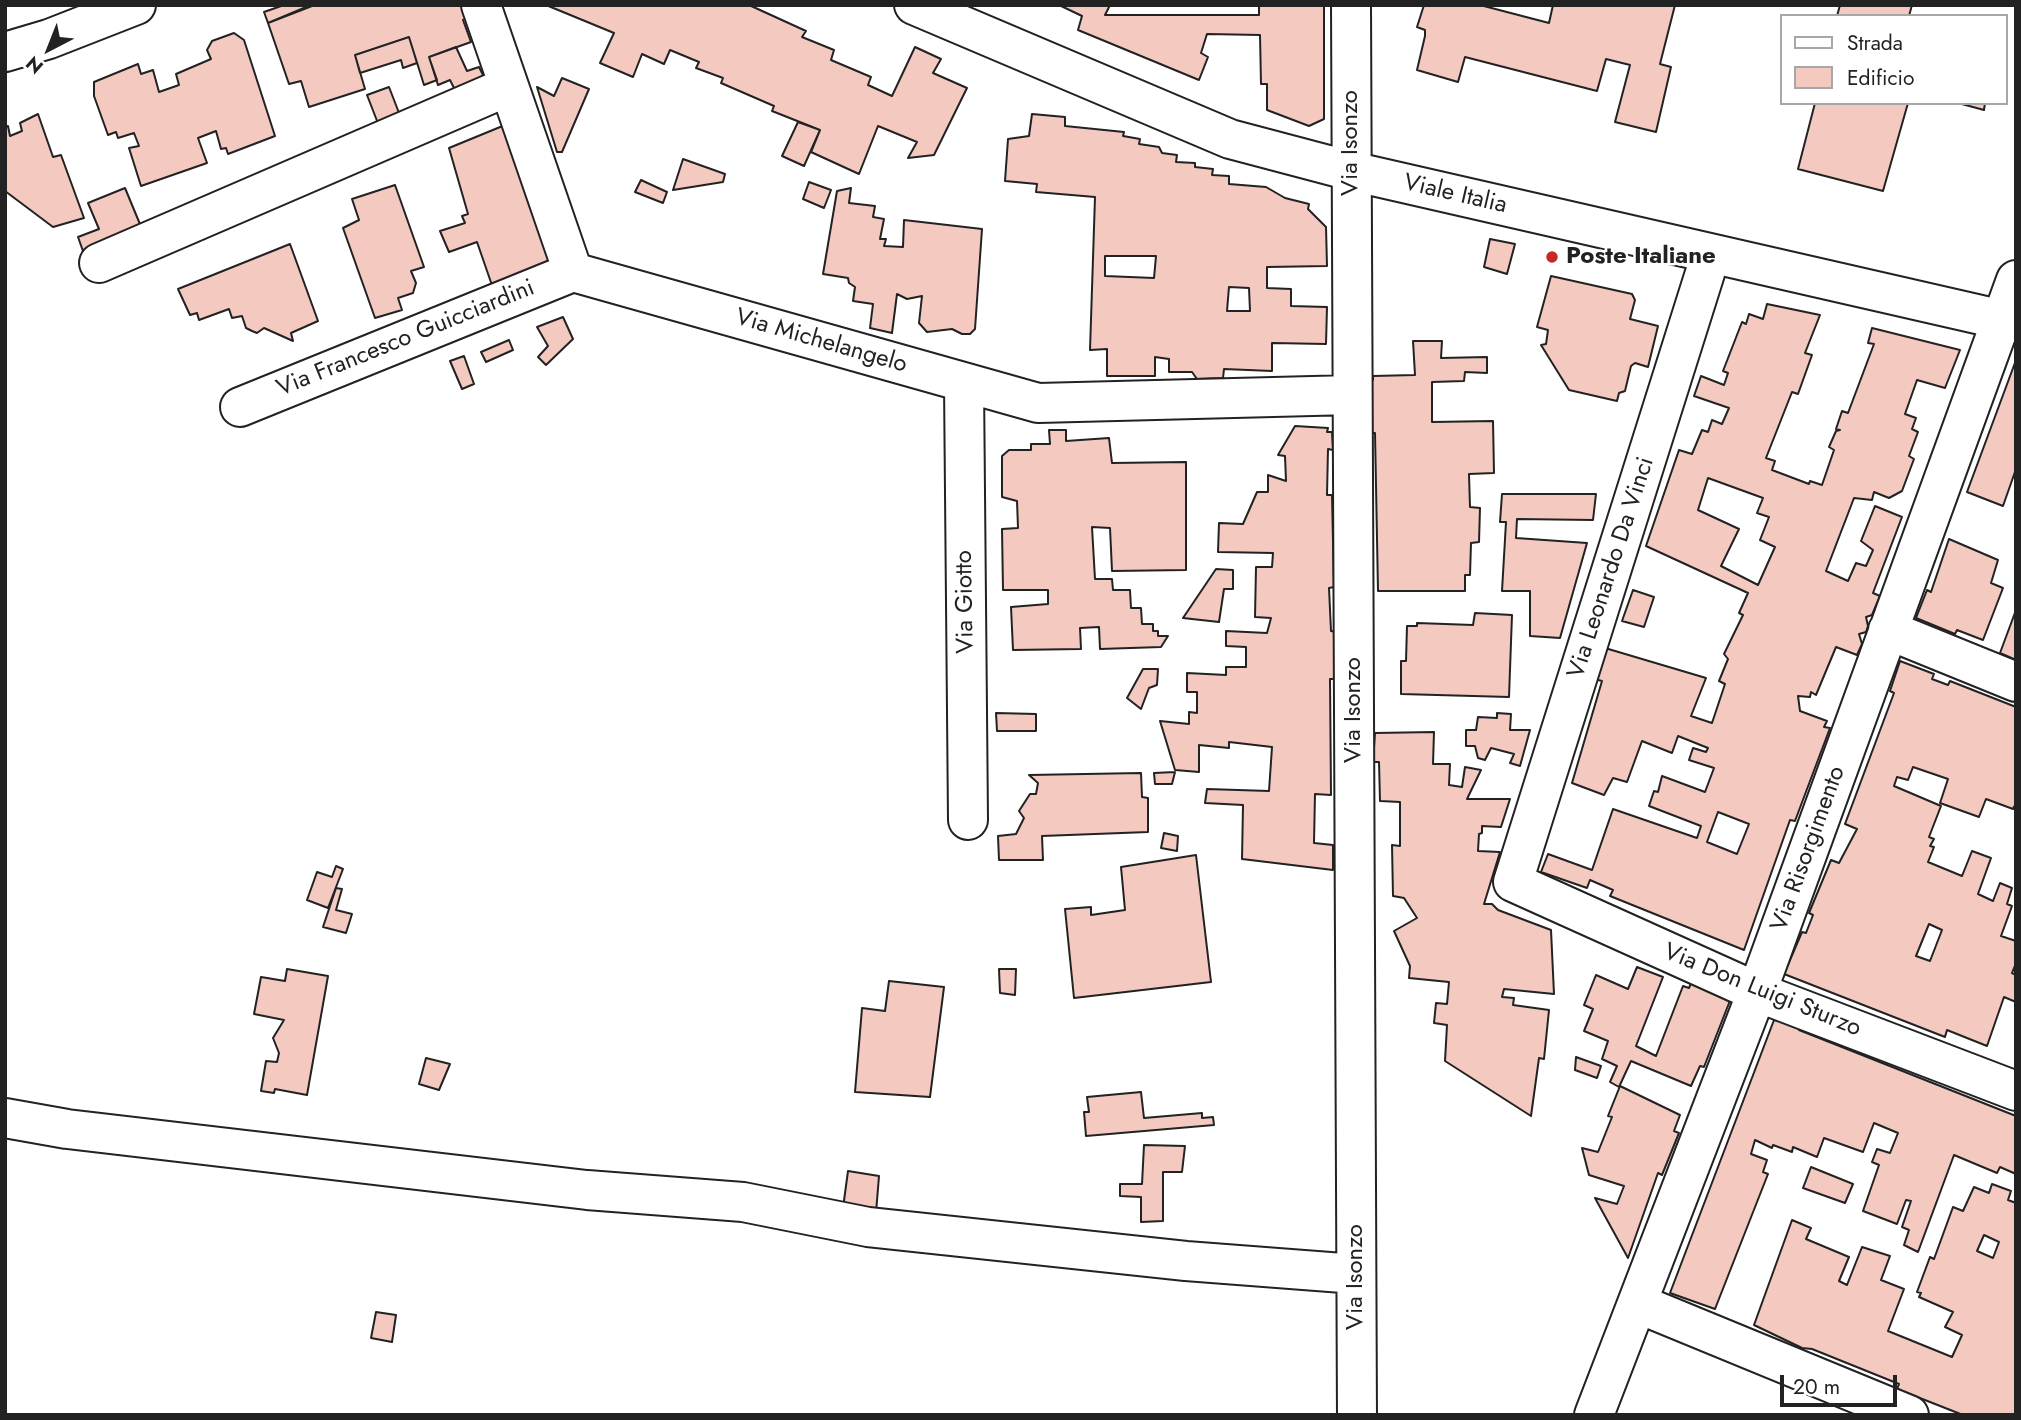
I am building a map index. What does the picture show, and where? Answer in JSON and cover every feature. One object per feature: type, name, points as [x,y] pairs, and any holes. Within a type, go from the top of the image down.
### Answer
[{"type":"street","points":[[5,52],[49,39],[136,5]]},
{"type":"street","points":[[481,5],[573,272]]},
{"type":"street","name":"Viale Italia","points":[[914,5],[1230,139],[1351,171],[2008,321]]},
{"type":"street","name":"Via Isonzo","points":[[1351,5],[1357,1415]]},
{"type":"street","points":[[99,262],[509,86]]},
{"type":"street","name":"Via Leonardo Da Vinci","points":[[1513,882],[1712,254]]},
{"type":"street","name":"Via Michelangelo","points":[[573,272],[1038,403],[1352,395]]},
{"type":"street","name":"Via Francesco Guicciardini","points":[[240,407],[573,272]]},
{"type":"street","name":"Via Risorgimento","points":[[1594,1415],[1757,992],[1888,629],[2008,321],[2016,280]]},
{"type":"street","name":"Via Giotto","points":[[964,383],[968,820]]},
{"type":"street","points":[[1888,629],[2016,682]]},
{"type":"street","name":"Via Don Luigi Sturzo","points":[[1513,882],[1757,992],[2016,1091]]},
{"type":"street","points":[[5,1118],[67,1129],[587,1190],[743,1202],[868,1227],[1186,1261],[1356,1274]]},
{"type":"street","points":[[1639,1304],[1909,1415]]},
{"type":"building","points":[[284,5],[312,6],[268,23],[264,12]]},
{"type":"building","points":[[311,5],[464,5],[469,18],[463,20],[471,42],[429,57],[437,80],[424,85],[409,37],[355,55],[365,89],[309,107],[301,81],[289,84],[268,23]]},
{"type":"building","points":[[546,5],[749,5],[806,31],[802,37],[834,50],[831,60],[871,77],[868,85],[892,96],[915,47],[941,59],[933,73],[967,88],[934,155],[908,158],[917,142],[878,126],[859,174],[811,152],[820,130],[772,111],[774,106],[721,83],[723,78],[696,68],[699,62],[670,50],[664,64],[642,54],[633,77],[600,63],[614,33]]},
{"type":"building","points":[[1059,5],[1110,5],[1105,15],[1259,15],[1259,5],[1324,5],[1324,119],[1309,126],[1267,110],[1267,84],[1261,84],[1260,35],[1207,34],[1201,53],[1208,57],[1199,80],[1078,30],[1082,16]]},
{"type":"building","points":[[1424,5],[1480,5],[1549,23],[1553,5],[1675,5],[1660,64],[1671,67],[1656,132],[1615,122],[1630,65],[1606,59],[1597,91],[1465,57],[1458,82],[1417,70],[1425,30],[1417,27]]},
{"type":"building","points":[[1840,5],[1912,5],[1910,14],[1838,14]]},
{"type":"building","points":[[234,33],[244,40],[275,136],[228,154],[226,148],[221,149],[216,131],[198,138],[207,163],[141,186],[129,148],[139,146],[134,133],[118,138],[116,132],[108,135],[94,96],[94,82],[138,64],[141,74],[153,70],[159,92],[179,85],[176,74],[211,59],[207,50],[212,41]]},
{"type":"building","points":[[409,37],[417,63],[403,68],[401,60],[360,73],[355,55]]},
{"type":"building","points":[[456,47],[467,71],[479,67],[486,81],[457,94],[450,80],[438,85],[429,57]]},
{"type":"building","points":[[562,78],[589,89],[562,152],[557,152],[537,87],[554,96]]},
{"type":"building","points":[[389,87],[401,118],[379,126],[367,95]]},
{"type":"building","points":[[1814,105],[1907,105],[1883,191],[1798,169]]},
{"type":"building","points":[[1965,105],[1985,105],[1984,110]]},
{"type":"building","points":[[38,114],[53,157],[61,155],[84,218],[53,227],[5,191],[5,127],[8,126],[10,136],[22,131],[20,123]]},
{"type":"building","points":[[1032,114],[1065,117],[1065,126],[1124,132],[1123,136],[1140,139],[1139,144],[1159,147],[1162,153],[1177,155],[1176,162],[1195,163],[1195,167],[1213,169],[1212,175],[1229,176],[1229,184],[1266,187],[1285,198],[1309,204],[1308,209],[1326,227],[1327,266],[1267,267],[1267,288],[1291,289],[1291,306],[1327,307],[1326,344],[1272,343],[1272,371],[1224,369],[1223,378],[1197,379],[1192,372],[1169,372],[1169,359],[1155,357],[1155,376],[1107,376],[1107,349],[1090,350],[1095,197],[1036,192],[1037,184],[1005,181],[1008,139],[1029,136]],"holes":[[[1105,256],[1156,256],[1154,278],[1105,276]],[[1229,287],[1249,288],[1250,311],[1227,311]]]},
{"type":"building","points":[[798,122],[820,130],[804,166],[782,156]]},
{"type":"building","points":[[505,125],[551,266],[495,294],[477,242],[449,252],[440,231],[465,223],[462,216],[468,214],[449,148]]},
{"type":"building","points":[[683,159],[725,174],[723,182],[673,190]]},
{"type":"building","points":[[641,180],[667,192],[663,203],[635,192]]},
{"type":"building","points":[[809,182],[831,190],[824,208],[803,199]]},
{"type":"building","points":[[395,185],[424,267],[411,271],[416,283],[413,293],[398,298],[402,310],[375,318],[343,228],[359,220],[352,199]]},
{"type":"building","points":[[125,188],[142,229],[84,254],[78,237],[99,229],[88,203]]},
{"type":"building","points":[[851,188],[849,203],[875,206],[873,217],[884,219],[880,239],[886,239],[884,246],[903,247],[904,220],[982,229],[975,329],[970,334],[962,334],[952,329],[927,332],[919,323],[922,296],[907,299],[897,294],[892,333],[870,328],[873,304],[853,301],[855,287],[849,283],[848,278],[823,274],[837,191]]},
{"type":"building","points":[[1490,239],[1515,244],[1507,274],[1484,267]]},
{"type":"building","points":[[290,244],[318,321],[291,333],[293,341],[264,328],[257,333],[246,328],[242,316],[232,318],[229,309],[199,320],[197,313],[190,315],[178,289]]},
{"type":"building","points":[[1551,276],[1632,294],[1635,300],[1630,319],[1658,326],[1648,367],[1635,363],[1631,366],[1625,391],[1619,393],[1617,401],[1569,390],[1541,345],[1546,344],[1548,330],[1537,327]]},
{"type":"building","points":[[1767,304],[1820,315],[1805,353],[1812,355],[1798,394],[1792,392],[1766,458],[1775,461],[1772,470],[1809,484],[1810,481],[1822,485],[1834,450],[1829,447],[1836,431],[1840,430],[1836,429],[1842,411],[1848,413],[1874,344],[1868,343],[1872,328],[1960,350],[1945,388],[1917,380],[1905,414],[1916,418],[1912,429],[1918,432],[1909,456],[1914,459],[1902,491],[1889,498],[1874,492],[1872,500],[1854,498],[1826,571],[1848,581],[1856,563],[1866,566],[1873,550],[1861,541],[1875,506],[1902,517],[1873,593],[1880,596],[1872,615],[1866,617],[1866,632],[1859,634],[1862,644],[1857,655],[1836,647],[1816,695],[1811,692],[1810,697],[1798,696],[1800,711],[1827,721],[1824,727],[1830,728],[1795,821],[1790,820],[1744,950],[1610,896],[1613,890],[1590,880],[1587,888],[1541,872],[1548,854],[1592,870],[1613,809],[1697,838],[1701,826],[1649,806],[1654,791],[1658,792],[1662,776],[1705,792],[1714,768],[1689,760],[1693,748],[1706,752],[1708,748],[1678,736],[1672,753],[1642,741],[1627,782],[1613,778],[1604,795],[1572,783],[1602,681],[1594,679],[1605,648],[1706,678],[1691,716],[1712,723],[1725,684],[1719,681],[1728,659],[1724,654],[1743,615],[1739,613],[1748,593],[1646,546],[1679,450],[1692,454],[1702,430],[1708,432],[1712,420],[1722,424],[1729,408],[1694,396],[1701,376],[1724,385],[1728,373],[1723,371],[1742,322],[1746,324],[1749,314],[1763,319]],"holes":[[[1708,478],[1763,498],[1757,513],[1769,517],[1760,540],[1775,547],[1758,585],[1721,566],[1739,529],[1698,510]],[[1718,812],[1749,824],[1737,854],[1707,842]]]},
{"type":"building","points":[[563,317],[573,339],[546,365],[538,357],[548,346],[537,327]]},
{"type":"building","points":[[509,340],[513,350],[486,362],[481,352]]},
{"type":"building","points":[[1413,341],[1442,341],[1441,358],[1487,357],[1487,373],[1465,372],[1464,381],[1432,382],[1432,422],[1493,421],[1494,473],[1469,474],[1470,507],[1480,508],[1479,542],[1471,543],[1470,575],[1465,575],[1465,591],[1378,591],[1375,433],[1369,433],[1369,380],[1373,380],[1373,376],[1415,375]]},
{"type":"building","points":[[464,356],[474,384],[462,389],[450,361]]},
{"type":"building","points":[[2016,360],[2016,469],[2003,506],[1967,492]]},
{"type":"building","points":[[1295,426],[1328,428],[1327,432],[1332,432],[1333,450],[1328,449],[1327,495],[1332,495],[1334,587],[1329,588],[1331,631],[1336,632],[1337,679],[1330,679],[1331,795],[1315,794],[1314,843],[1333,845],[1333,870],[1242,859],[1243,805],[1205,803],[1207,789],[1269,791],[1272,747],[1229,742],[1229,748],[1199,745],[1199,772],[1175,770],[1160,721],[1189,724],[1189,712],[1197,713],[1197,692],[1187,692],[1187,673],[1226,675],[1226,667],[1246,667],[1246,647],[1226,646],[1226,631],[1267,633],[1271,618],[1255,617],[1256,567],[1272,567],[1273,553],[1218,552],[1219,523],[1243,524],[1257,492],[1268,492],[1268,475],[1286,481],[1285,456],[1278,455]]},
{"type":"building","points":[[1049,430],[1066,430],[1066,441],[1109,438],[1112,463],[1186,462],[1186,570],[1112,571],[1110,528],[1092,527],[1095,579],[1112,579],[1113,590],[1130,590],[1131,608],[1141,608],[1142,624],[1153,624],[1153,631],[1158,631],[1158,636],[1168,636],[1161,647],[1100,649],[1099,627],[1080,628],[1081,649],[1013,650],[1011,607],[1048,604],[1048,590],[1003,590],[1002,529],[1018,528],[1017,501],[1002,497],[1002,456],[1009,450],[1031,450],[1031,444],[1050,444]]},
{"type":"building","points":[[1502,494],[1596,494],[1593,520],[1517,519],[1516,538],[1587,543],[1560,638],[1530,636],[1530,591],[1502,591],[1506,522],[1500,522]]},
{"type":"building","points":[[1949,539],[1998,560],[1991,583],[2003,588],[1983,640],[1957,630],[1955,634],[1916,618],[1927,590],[1931,592]]},
{"type":"building","points":[[1216,569],[1233,570],[1233,589],[1224,589],[1219,622],[1183,618]]},
{"type":"building","points":[[1633,590],[1654,597],[1644,627],[1622,621]]},
{"type":"building","points":[[2016,610],[2016,660],[2000,653]]},
{"type":"building","points":[[1475,613],[1512,615],[1509,697],[1401,694],[1401,661],[1406,661],[1407,626],[1417,626],[1417,623],[1473,625]]},
{"type":"building","points":[[1900,661],[1934,674],[1932,679],[1948,685],[1950,681],[2016,707],[2016,803],[2013,809],[1986,799],[1979,817],[1940,803],[1948,779],[1913,767],[1908,780],[1897,777],[1894,786],[1941,806],[1929,837],[1934,839],[1930,846],[1934,847],[1928,862],[1962,876],[1972,851],[1991,858],[1978,894],[1993,901],[2000,883],[2012,888],[2007,904],[2012,906],[2001,936],[2016,941],[2016,963],[2012,973],[2016,975],[2016,1002],[2004,997],[1987,1046],[1947,1030],[1945,1037],[1784,974],[1802,932],[1806,933],[1813,915],[1809,913],[1831,860],[1839,863],[1857,829],[1845,824],[1894,693],[1890,691]],"holes":[[[1929,924],[1942,930],[1930,961],[1916,956]]]},
{"type":"building","points":[[1143,669],[1158,669],[1157,685],[1149,688],[1141,709],[1127,698]]},
{"type":"building","points":[[996,713],[1036,714],[1036,731],[997,731]]},
{"type":"building","points":[[1497,713],[1511,714],[1510,730],[1530,730],[1520,766],[1510,763],[1514,754],[1491,748],[1485,760],[1478,758],[1475,746],[1466,746],[1466,730],[1476,730],[1478,717],[1497,718]]},
{"type":"building","points":[[1434,732],[1433,764],[1450,764],[1449,785],[1462,787],[1465,767],[1481,770],[1467,799],[1510,799],[1501,827],[1482,826],[1482,833],[1479,834],[1478,851],[1500,852],[1484,904],[1492,904],[1498,910],[1551,930],[1554,994],[1504,989],[1502,997],[1514,998],[1513,1005],[1549,1010],[1544,1059],[1539,1058],[1531,1116],[1445,1061],[1447,1025],[1434,1023],[1436,1003],[1447,1004],[1449,982],[1409,978],[1410,966],[1394,931],[1417,918],[1404,898],[1393,896],[1392,845],[1400,846],[1400,802],[1380,801],[1379,762],[1373,762],[1375,733]]},
{"type":"building","points":[[1175,772],[1172,784],[1155,784],[1154,773]]},
{"type":"building","points":[[1141,773],[1142,797],[1148,798],[1148,832],[1042,836],[1043,860],[999,860],[998,836],[1016,834],[1024,818],[1019,811],[1030,794],[1036,794],[1038,783],[1029,775]]},
{"type":"building","points":[[1164,833],[1178,836],[1177,851],[1161,848]]},
{"type":"building","points":[[1196,855],[1211,982],[1074,998],[1065,909],[1091,907],[1091,915],[1125,910],[1121,867]]},
{"type":"building","points":[[336,866],[343,869],[328,908],[307,900],[317,872],[332,877]]},
{"type":"building","points":[[336,888],[342,889],[336,910],[352,914],[346,933],[323,927]]},
{"type":"building","points":[[1637,967],[1663,977],[1636,1046],[1656,1056],[1683,986],[1689,988],[1692,981],[1731,998],[1704,1067],[1700,1066],[1691,1086],[1631,1061],[1619,1087],[1610,1082],[1617,1066],[1602,1059],[1608,1041],[1584,1031],[1593,1009],[1584,1005],[1596,975],[1628,989]]},
{"type":"building","points":[[287,969],[328,976],[307,1095],[275,1089],[274,1093],[261,1091],[266,1061],[277,1062],[279,1053],[273,1038],[284,1020],[254,1014],[261,977],[285,981]]},
{"type":"building","points":[[999,969],[1016,969],[1015,995],[1000,993]]},
{"type":"building","points":[[889,981],[944,987],[930,1097],[855,1092],[862,1008],[885,1011]]},
{"type":"building","points":[[1774,1020],[1801,1026],[1799,1030],[2016,1116],[2016,1174],[2000,1167],[1997,1173],[1954,1155],[1918,1252],[1904,1245],[1909,1230],[1902,1227],[1911,1201],[1906,1200],[1897,1224],[1863,1211],[1879,1165],[1872,1162],[1877,1149],[1890,1153],[1898,1133],[1874,1123],[1863,1152],[1824,1138],[1817,1157],[1793,1147],[1792,1152],[1773,1145],[1772,1148],[1755,1140],[1751,1154],[1767,1160],[1763,1172],[1768,1174],[1715,1309],[1670,1293]]},
{"type":"building","points":[[1576,1057],[1601,1066],[1597,1078],[1575,1070]]},
{"type":"building","points":[[426,1058],[450,1064],[439,1090],[419,1084]]},
{"type":"building","points":[[1620,1086],[1680,1115],[1674,1131],[1679,1133],[1662,1175],[1658,1173],[1628,1258],[1595,1198],[1617,1204],[1624,1186],[1589,1175],[1582,1148],[1598,1152],[1612,1117],[1608,1116]]},
{"type":"building","points":[[1141,1092],[1144,1118],[1202,1113],[1202,1118],[1213,1117],[1214,1125],[1086,1136],[1084,1112],[1089,1112],[1087,1097]]},
{"type":"building","points":[[1144,1145],[1185,1146],[1182,1172],[1163,1172],[1163,1221],[1141,1222],[1141,1197],[1120,1196],[1120,1184],[1142,1184]]},
{"type":"building","points":[[1811,1167],[1853,1184],[1845,1203],[1803,1188]]},
{"type":"building","points":[[848,1171],[879,1176],[876,1213],[843,1208]]},
{"type":"building","points":[[1992,1184],[2011,1191],[2008,1200],[2016,1203],[2016,1415],[1963,1415],[1897,1389],[1899,1384],[1812,1349],[1802,1348],[1754,1325],[1792,1220],[1811,1228],[1806,1239],[1849,1257],[1839,1281],[1847,1285],[1862,1247],[1890,1256],[1881,1280],[1904,1289],[1888,1331],[1952,1357],[1962,1335],[1945,1327],[1953,1312],[1919,1297],[1921,1293],[1917,1292],[1930,1257],[1934,1259],[1953,1207],[1963,1211],[1974,1187],[1989,1193]],"holes":[[[1984,1235],[1999,1242],[1993,1258],[1977,1251]]]},
{"type":"building","points":[[376,1312],[396,1315],[392,1342],[371,1338]]},
{"type":"place","name":"Poste Italiane","points":[[1552,257]]}]
